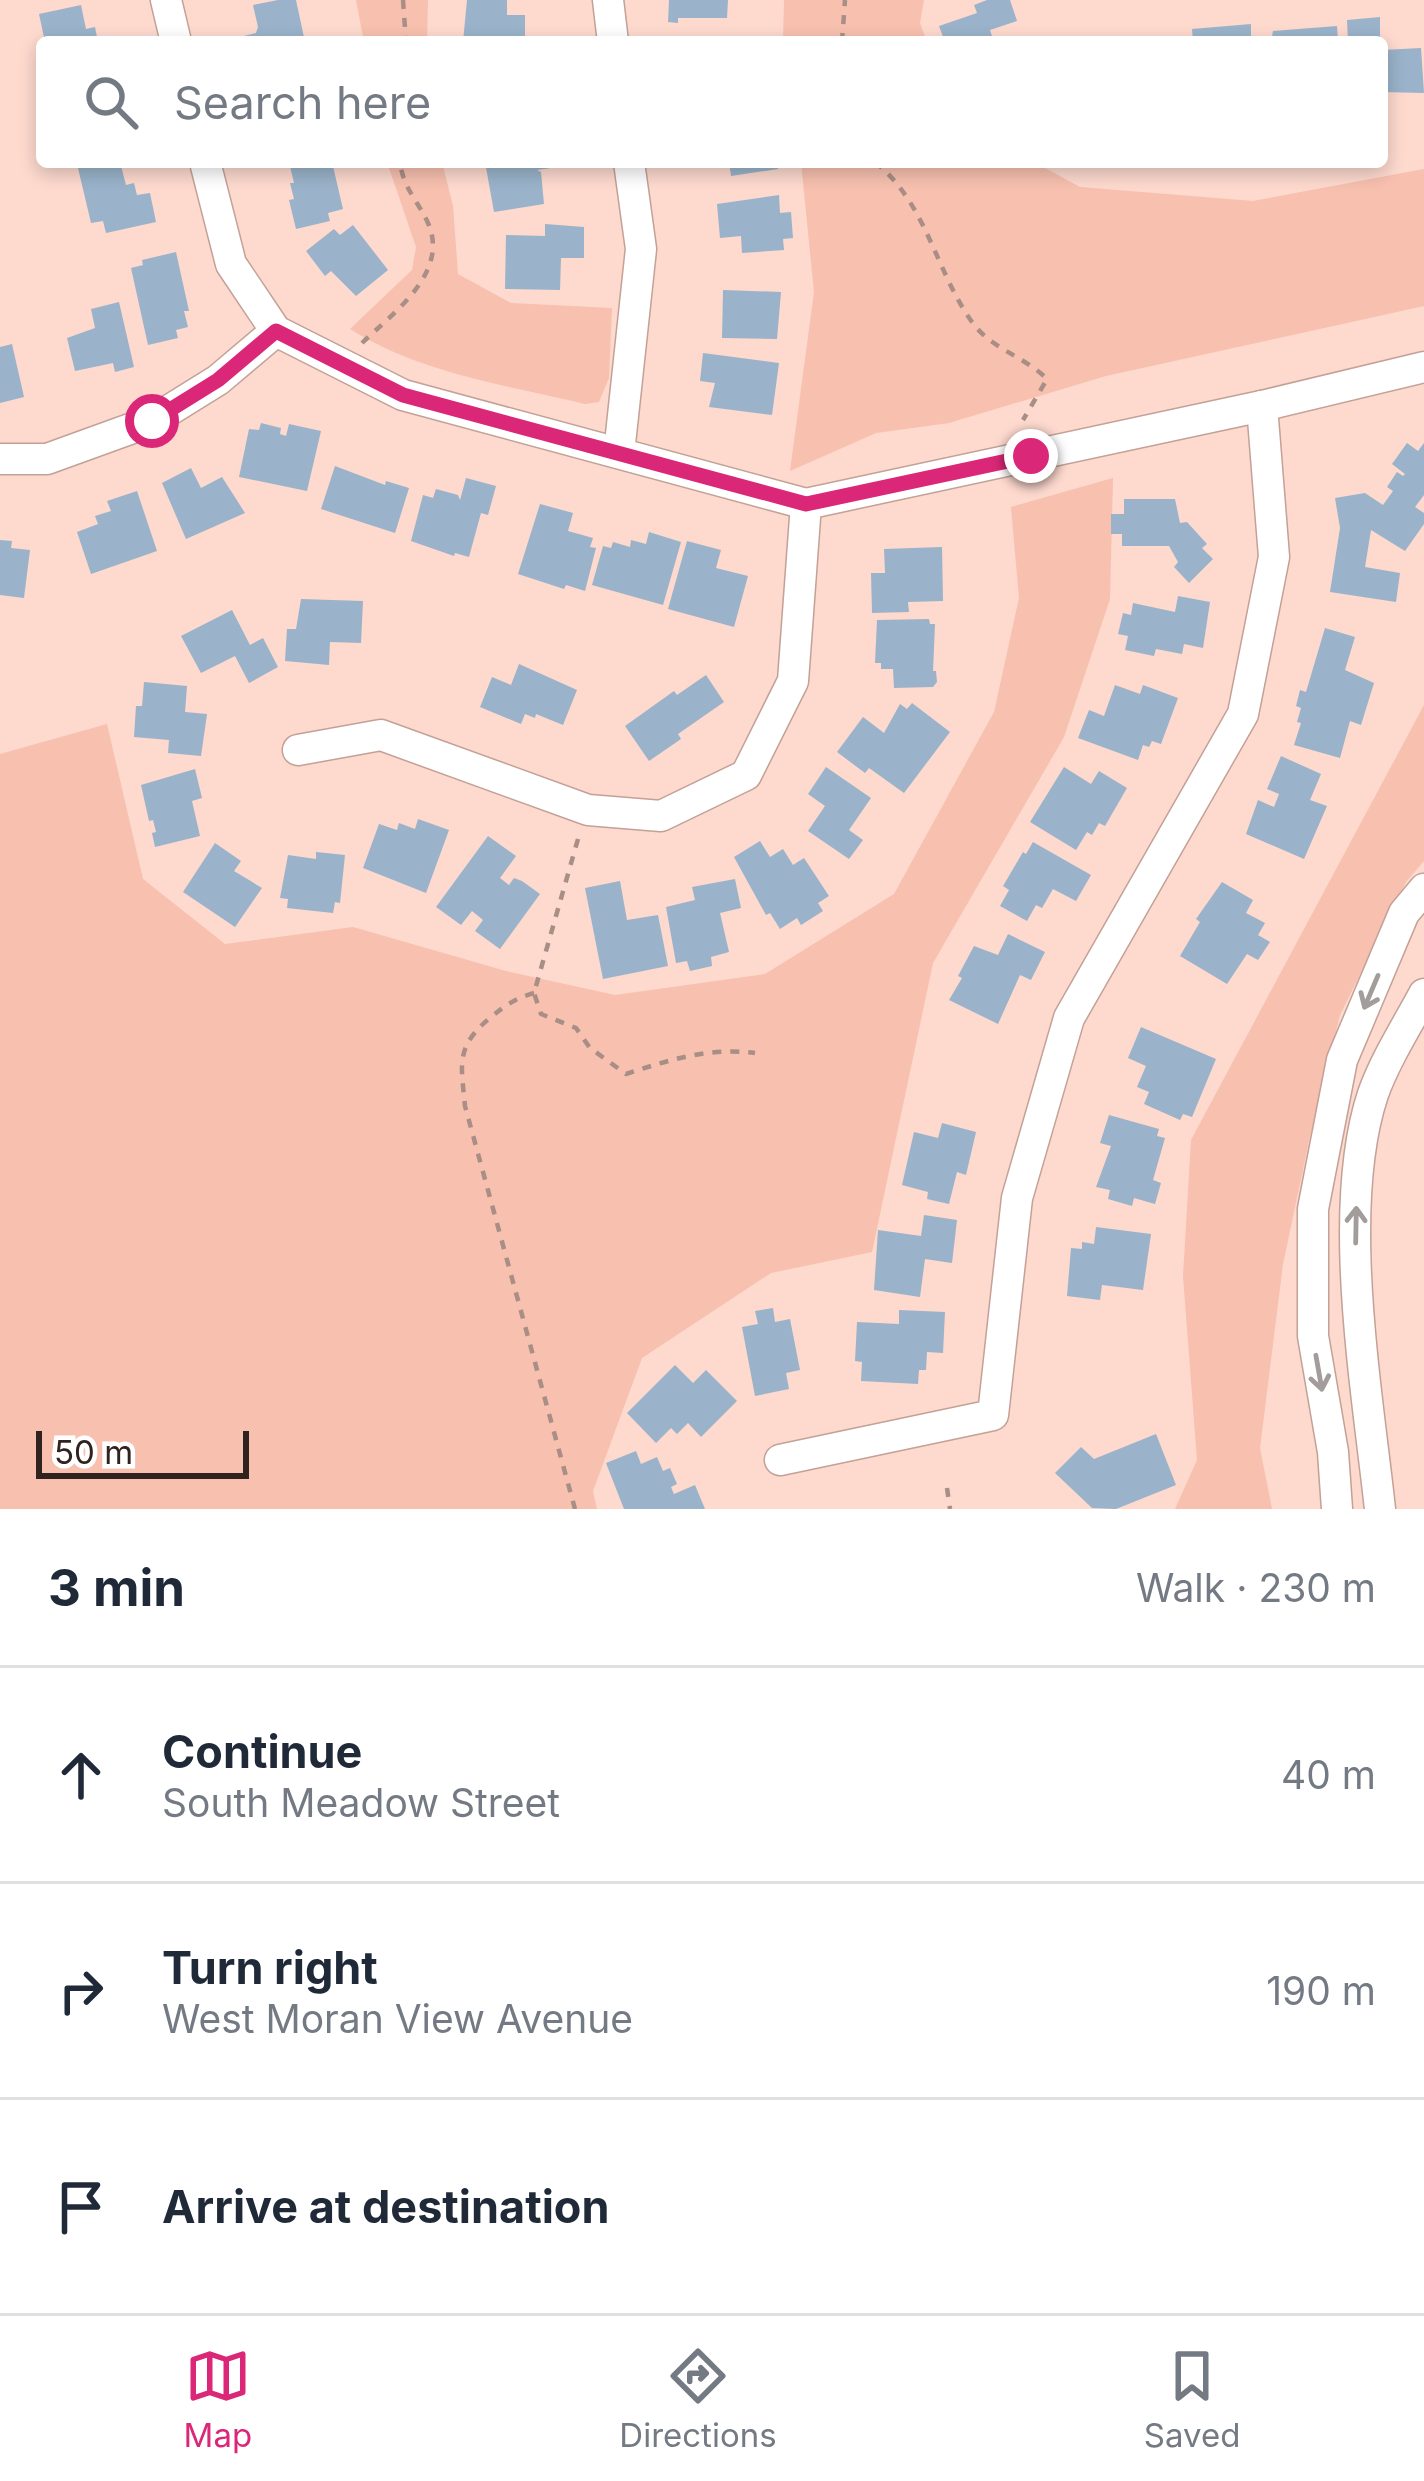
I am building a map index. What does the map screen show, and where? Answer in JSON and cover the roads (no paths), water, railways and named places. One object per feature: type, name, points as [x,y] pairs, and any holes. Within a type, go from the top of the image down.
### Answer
[{"type":"street","points":[[166,0],[175,36]]},
{"type":"street","points":[[608,0],[613,36]]},
{"type":"street","points":[[207,168],[231,264],[276,331],[403,395],[806,504],[1424,367]]},
{"type":"street","points":[[619,453],[641,249],[630,168]]},
{"type":"street","points":[[0,459],[47,459],[152,421],[218,380],[276,331]]},
{"type":"street","points":[[780,1460],[993,1415],[1017,1198],[1069,1018],[1243,714],[1274,557],[1262,406]]},
{"type":"street","points":[[298,750],[381,735],[588,810],[661,816],[746,775],[793,681],[806,504]]},
{"type":"street","points":[[1337,1509],[1333,1452],[1312,1336],[1312,1209],[1342,1060],[1404,913],[1424,889]]},
{"type":"street","points":[[1380,1509],[1356,1264],[1357,1176],[1373,1093],[1424,994]]}]
